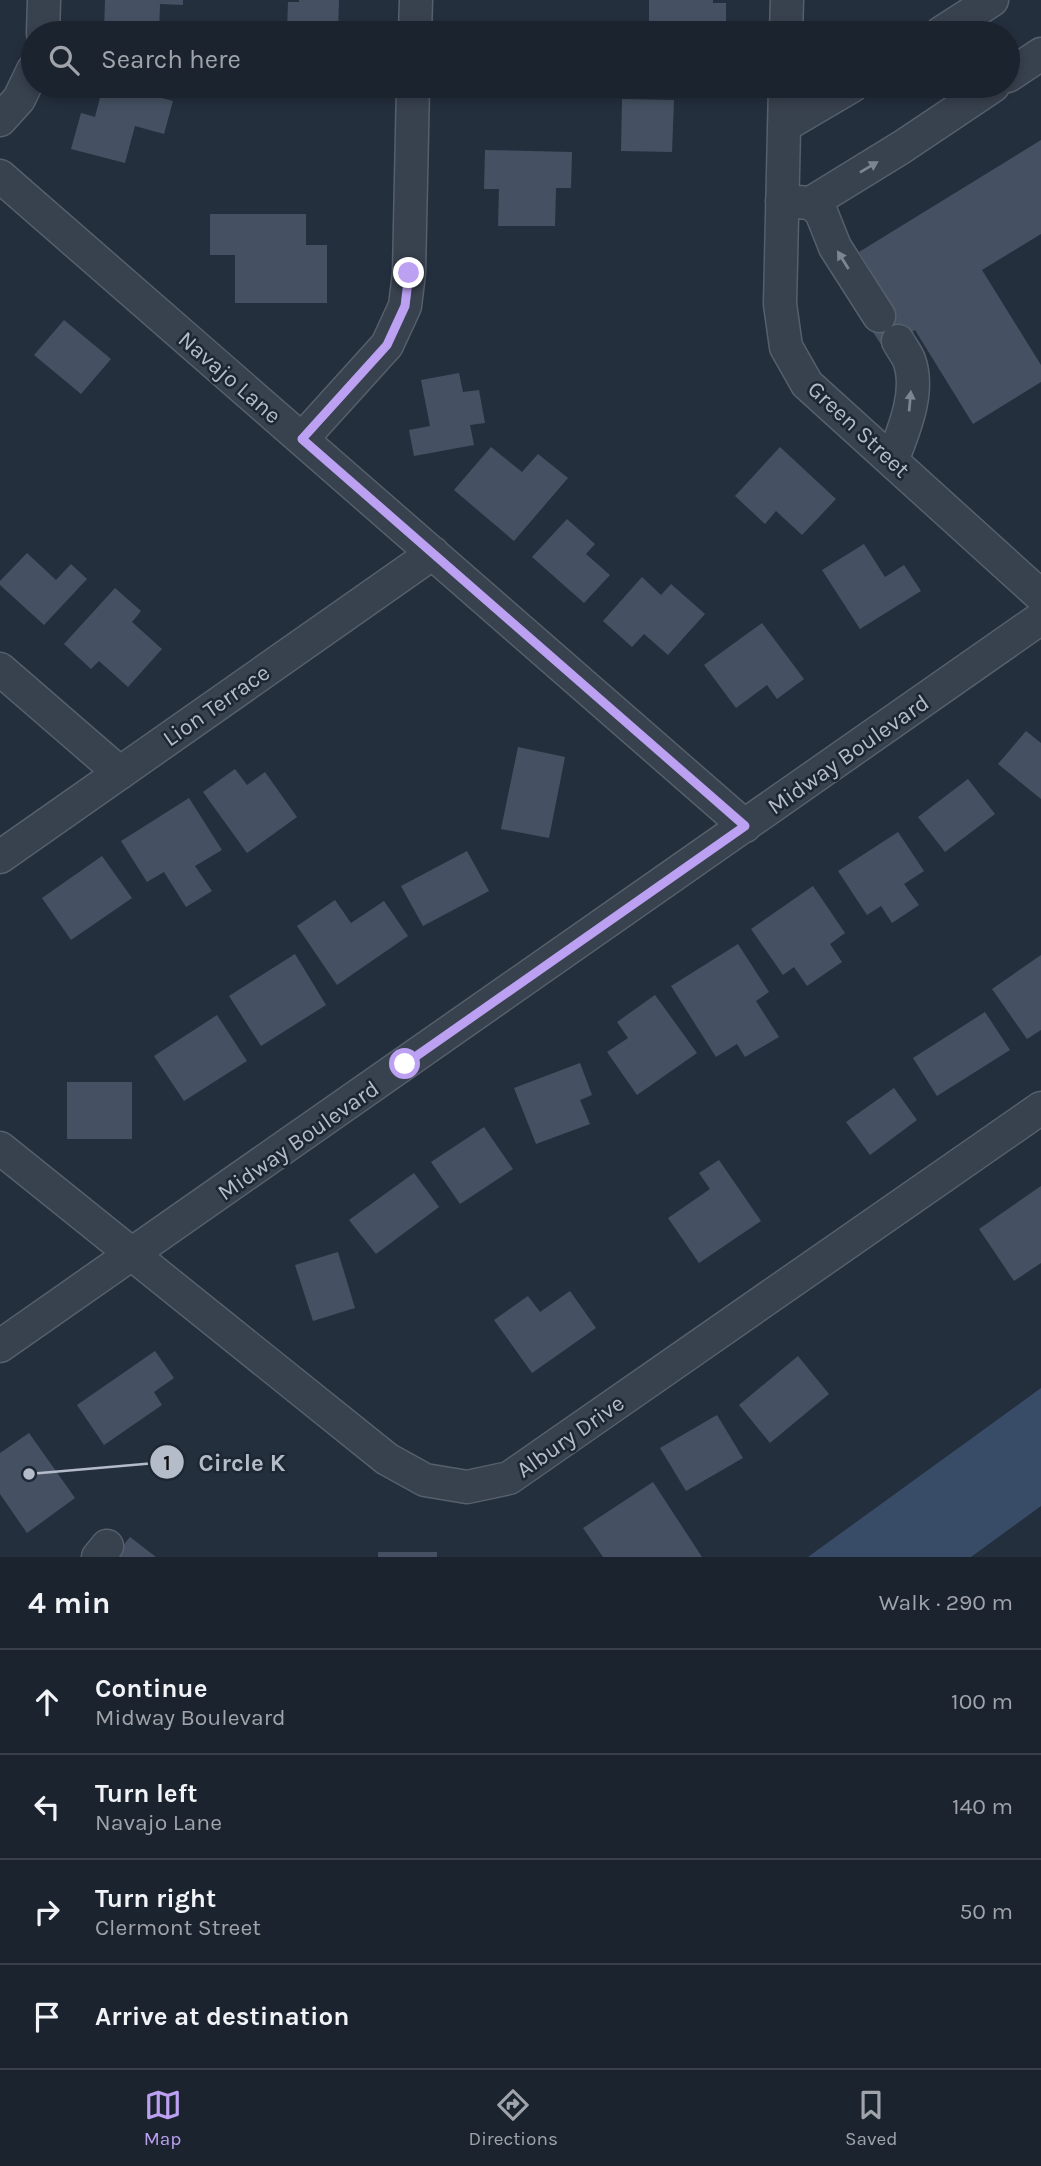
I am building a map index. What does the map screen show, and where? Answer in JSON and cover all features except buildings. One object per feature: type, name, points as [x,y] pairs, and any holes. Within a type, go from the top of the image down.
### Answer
[{"type":"street","points":[[43,21],[44,0]]},
{"type":"street","points":[[415,0],[415,21]]},
{"type":"street","points":[[786,21],[787,0]]},
{"type":"street","points":[[960,21],[992,0]]},
{"type":"street","points":[[1020,68],[1041,54]]},
{"type":"street","points":[[0,120],[21,95]]},
{"type":"street","points":[[302,439],[387,345],[405,306],[409,273],[413,98]]},
{"type":"street","name":"Green Street","points":[[785,98],[784,126],[797,202],[779,304],[786,347],[807,384],[1041,596]]},
{"type":"street","points":[[784,126],[832,98]]},
{"type":"street","points":[[797,202],[902,147],[975,98]]},
{"type":"street","name":"Navajo Lane","points":[[0,176],[745,826]]},
{"type":"street","points":[[797,202],[821,212],[835,247],[879,316]]},
{"type":"street","points":[[892,461],[909,415],[912,398],[910,362],[898,341]]},
{"type":"street","name":"Lion Terrace","points":[[0,857],[433,554]]},
{"type":"street","name":"Midway Boulevard","points":[[1,1345],[1041,618]]},
{"type":"street","points":[[0,669],[120,773]]},
{"type":"street","name":"Albury Drive","points":[[0,1148],[387,1459],[425,1480],[467,1487],[509,1478],[1041,1108]]},
{"type":"water","points":[[1041,1388],[1041,1506],[971,1557],[808,1557]]},
{"type":"place","name":"Circle K","points":[[29,1474]]},
{"type":"route","points":[[405,1064],[745,826],[302,439],[387,345],[405,306],[409,273]]}]
